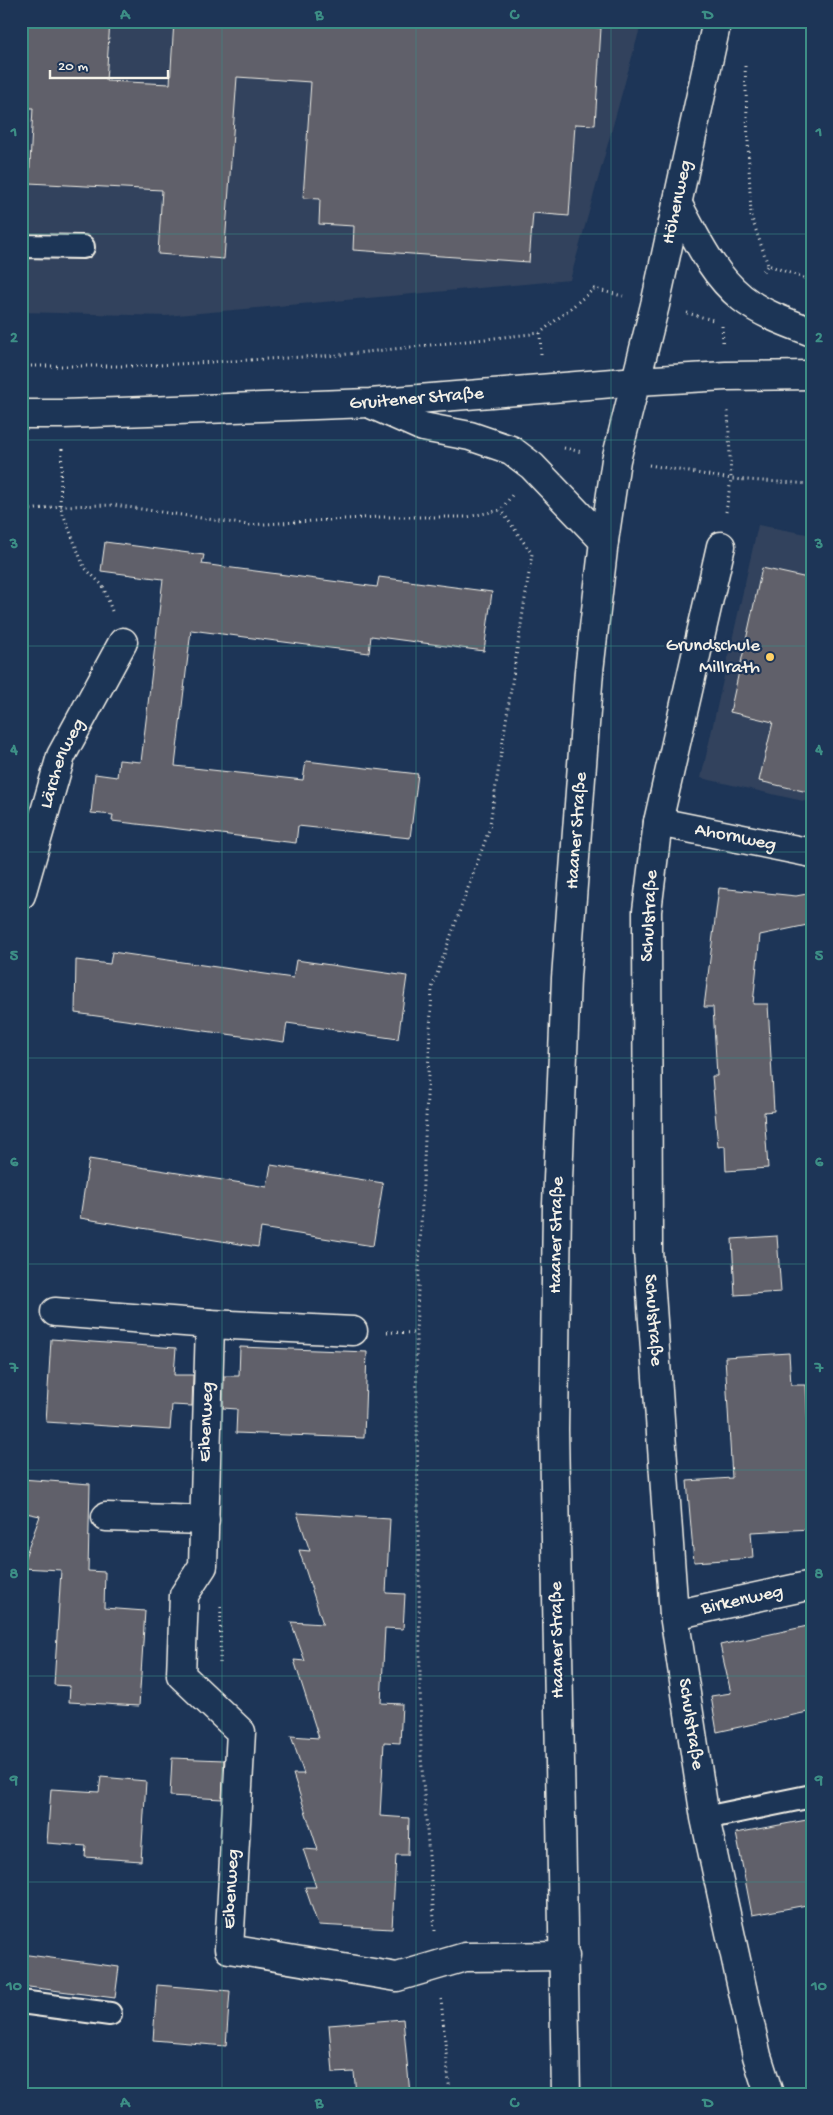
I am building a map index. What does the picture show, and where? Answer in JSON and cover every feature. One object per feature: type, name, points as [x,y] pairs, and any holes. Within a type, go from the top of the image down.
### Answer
[{"type":"street","name":"Höhenweg","points":[[637,381],[717,21]]},
{"type":"street","points":[[677,203],[718,274],[742,298],[777,319],[812,332]]},
{"type":"street","name":"Gruitener Straße","points":[[21,414],[370,403],[637,381],[726,376],[812,375]]},
{"type":"street","name":"Haaner Straße","points":[[566,2094],[554,1430],[557,1205],[568,958],[589,670],[604,540],[616,460],[637,381]]},
{"type":"street","points":[[370,403],[423,426],[470,436],[511,450],[532,466],[604,540]]},
{"type":"street","name":"Schulstraße","points":[[721,546],[658,822],[647,911],[648,1251],[674,1615],[705,1818],[757,2056],[769,2094]]},
{"type":"street","name":"Lärchenweg","points":[[21,895],[61,756],[123,642]]},
{"type":"street","name":"Ahornweg","points":[[658,822],[812,853]]},
{"type":"street","points":[[55,1312],[210,1324],[353,1331]]},
{"type":"street","name":"Eibenweg","points":[[210,1324],[203,1566],[184,1595],[181,1676],[241,1732],[229,1949],[396,1977],[465,1956],[565,1956]]},
{"type":"street","points":[[106,1517],[205,1520]]},
{"type":"street","name":"Birkenweg","points":[[674,1615],[812,1585]]},
{"type":"lane","points":[[21,246],[83,247]]},
{"type":"lane","points":[[705,1818],[812,1796]]},
{"type":"lane","points":[[21,2002],[110,2014]]},
{"type":"path","points":[[744,57],[751,216],[768,265]]},
{"type":"path","points":[[21,366],[141,366],[340,355],[540,333]]},
{"type":"path","points":[[64,414],[60,506],[84,567],[103,586],[123,642]]},
{"type":"path","points":[[21,511],[60,506],[114,505],[248,526],[378,517],[467,517],[502,510],[532,466]]},
{"type":"path","points":[[721,546],[731,479],[812,484]]},
{"type":"path","points":[[450,2094],[421,1756],[416,1333],[432,988],[489,830],[532,554],[502,510]]},
{"type":"shaded area","points":[[21,21],[642,21],[570,280],[166,316],[21,312]]},
{"type":"shaded area","name":"Grundschule Millrath","points":[[758,525],[812,535],[812,803],[701,778]]},
{"type":"building","points":[[21,21],[110,21],[106,81],[170,84],[174,21],[510,21],[601,28],[595,125],[575,124],[569,216],[533,213],[529,262],[353,250],[354,226],[319,224],[320,199],[303,198],[311,82],[237,77],[224,259],[158,254],[162,190],[29,183],[33,108],[21,108]]},
{"type":"building","points":[[105,542],[204,555],[202,564],[377,587],[379,577],[492,592],[484,651],[371,636],[369,653],[191,630],[175,766],[303,780],[306,761],[418,774],[410,838],[298,826],[296,843],[112,821],[113,815],[91,813],[95,774],[117,777],[119,760],[141,762],[163,579],[101,571]]},
{"type":"building","points":[[762,568],[812,579],[812,793],[759,781],[773,722],[730,712]]},
{"type":"building","points":[[719,888],[796,896],[812,893],[812,924],[760,935],[753,1004],[768,1004],[774,1111],[764,1112],[768,1168],[726,1171],[725,1146],[718,1147],[712,1076],[717,1076],[713,1007],[704,1007]]},
{"type":"building","points":[[112,952],[293,978],[296,960],[407,976],[398,1039],[287,1023],[284,1042],[75,1013],[76,960],[110,964]]},
{"type":"building","points":[[89,1159],[267,1187],[271,1165],[383,1183],[373,1246],[261,1228],[258,1247],[80,1218]]},
{"type":"building","points":[[777,1236],[781,1292],[735,1295],[732,1239]]},
{"type":"building","points":[[51,1339],[176,1348],[174,1375],[193,1375],[192,1406],[172,1405],[170,1430],[46,1422]]},
{"type":"building","points":[[240,1347],[367,1352],[364,1438],[236,1433],[237,1409],[223,1408],[224,1376],[239,1376]]},
{"type":"building","points":[[789,1353],[791,1385],[806,1385],[809,1454],[812,1454],[812,1529],[751,1532],[753,1558],[694,1562],[687,1481],[732,1478],[725,1357]]},
{"type":"building","points":[[21,1479],[90,1484],[88,1571],[105,1572],[104,1608],[145,1611],[139,1706],[69,1702],[70,1686],[54,1685],[61,1570],[21,1568],[40,1516],[21,1512]]},
{"type":"building","points":[[297,1513],[390,1519],[386,1593],[405,1594],[403,1629],[385,1628],[381,1703],[402,1704],[400,1743],[384,1742],[380,1816],[409,1818],[408,1855],[396,1855],[392,1929],[318,1925],[305,1887],[316,1887],[303,1849],[318,1850],[293,1774],[304,1774],[291,1736],[319,1738],[294,1660],[305,1661],[291,1622],[323,1624],[299,1550],[310,1551]]},
{"type":"building","points":[[812,1625],[812,1711],[717,1732],[711,1696],[731,1693],[720,1645]]},
{"type":"building","points":[[172,1758],[224,1760],[222,1799],[170,1796]]},
{"type":"building","points":[[101,1777],[146,1781],[141,1861],[85,1857],[86,1846],[47,1843],[51,1789],[99,1792]]},
{"type":"building","points":[[812,1819],[812,1904],[752,1915],[736,1833]]},
{"type":"building","points":[[21,1954],[119,1967],[115,1998],[21,1986]]},
{"type":"building","points":[[157,1985],[230,1991],[226,2046],[153,2040]]},
{"type":"building","points":[[403,2019],[410,2094],[356,2094],[354,2072],[333,2073],[329,2025]]},
{"type":"place","name":"Grundschule Millrath","points":[[770,657]]}]
